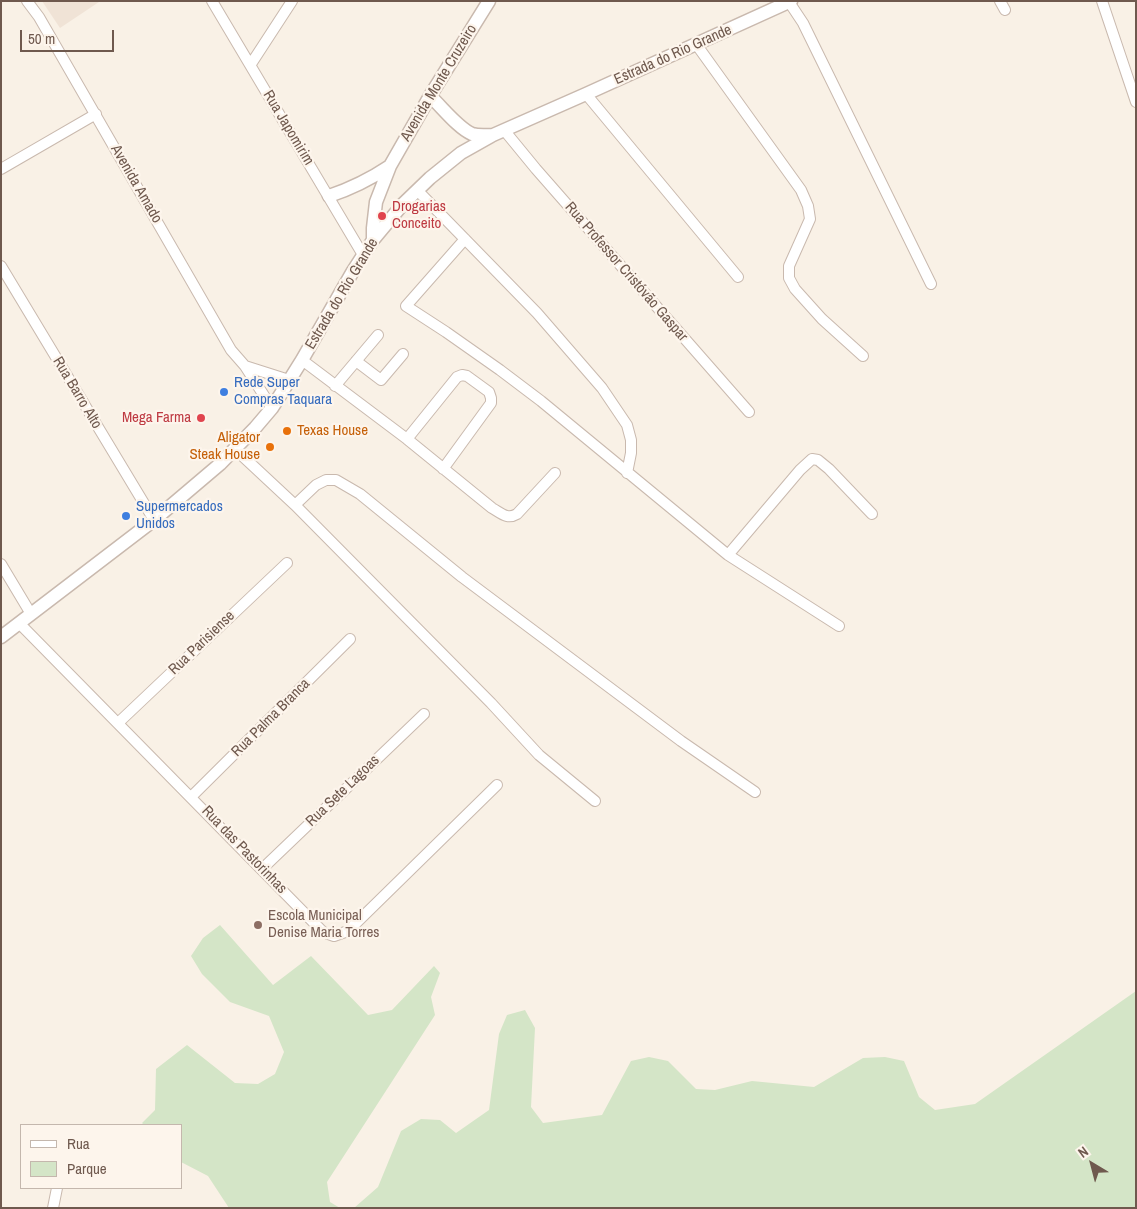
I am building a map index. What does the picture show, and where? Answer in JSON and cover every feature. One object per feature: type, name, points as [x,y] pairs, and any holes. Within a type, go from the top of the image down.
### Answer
[{"type":"street","name":"Avenida Amado","points":[[26,1],[39,17],[232,350],[246,366],[272,408]]},
{"type":"street","name":"Rua Japomirim","points":[[212,1],[363,254]]},
{"type":"street","points":[[251,64],[292,1]]},
{"type":"street","name":"Avenida Monte Cruzeiro","points":[[373,240],[376,202],[390,166],[430,96],[489,1]]},
{"type":"street","points":[[1102,1],[1136,102]]},
{"type":"street","points":[[790,2],[803,23],[931,284]]},
{"type":"street","name":"Estrada do Rio Grande","points":[[499,132],[790,2]]},
{"type":"street","points":[[696,44],[801,190],[808,206],[810,219],[789,266],[789,278],[795,289],[822,319],[863,356]]},
{"type":"street","points":[[586,94],[738,277]]},
{"type":"street","points":[[430,96],[472,140],[480,135],[499,132]]},
{"type":"street","points":[[1,169],[96,114]]},
{"type":"street","name":"Rua Professor Cristóvão Gaspar","points":[[499,132],[536,169],[749,412]]},
{"type":"street","name":"Estrada do Rio Grande","points":[[1,637],[154,520],[220,464],[255,428],[272,408],[373,240],[403,204],[430,178],[461,153],[472,140]]},
{"type":"street","name":"Avenida Monte Cruzeiro","points":[[329,196],[362,183],[390,166]]},
{"type":"street","points":[[417,190],[537,313],[602,388],[627,425],[632,440],[628,473]]},
{"type":"street","points":[[465,239],[406,306],[446,332],[541,401],[728,556],[839,626]]},
{"type":"street","name":"Rua Barro Alto","points":[[1,266],[154,520]]},
{"type":"street","points":[[335,386],[378,335]]},
{"type":"street","points":[[356,361],[381,380],[403,354]]},
{"type":"street","points":[[302,360],[506,517],[512,517],[517,514],[555,473]]},
{"type":"street","points":[[246,366],[289,380]]},
{"type":"street","points":[[406,439],[458,377],[462,375],[467,376],[489,392],[492,398],[491,403],[443,469]]},
{"type":"street","points":[[235,449],[295,505],[491,702],[539,755],[595,801]]},
{"type":"street","points":[[728,556],[800,470],[812,459],[818,460],[829,469],[872,514]]},
{"type":"street","points":[[295,505],[316,485],[326,480],[336,480],[360,494],[462,577],[681,741],[755,792]]},
{"type":"street","name":"Rua Parisiense","points":[[118,724],[287,563]]},
{"type":"street","points":[[1,564],[31,614]]},
{"type":"street","name":"Rua das Pastorinhas","points":[[19,623],[323,932],[334,936],[348,931],[497,784]]},
{"type":"street","name":"Rua Palma Branca","points":[[192,797],[350,639]]},
{"type":"street","name":"Rua Sete Lagoas","points":[[262,868],[424,714]]},
{"type":"street","points":[[54,1208],[57,1189]]},
{"type":"shaded area","points":[[42,1],[99,1],[99,2],[60,28]]},
{"type":"green space","points":[[220,925],[273,985],[311,956],[368,1015],[392,1010],[434,966],[440,973],[431,997],[435,1015],[327,1182],[330,1202],[340,1208],[229,1208],[208,1176],[182,1163],[182,1124],[142,1123],[155,1110],[156,1069],[187,1045],[235,1083],[258,1084],[275,1074],[284,1052],[269,1016],[230,1002],[202,974],[191,956],[203,938]]},
{"type":"green space","points":[[1136,991],[1136,1208],[354,1208],[378,1187],[401,1131],[421,1119],[440,1120],[456,1133],[489,1110],[499,1034],[507,1015],[525,1010],[535,1028],[531,1107],[543,1123],[602,1115],[631,1061],[649,1057],[668,1061],[696,1089],[715,1090],[752,1081],[814,1087],[863,1058],[885,1057],[904,1061],[919,1097],[935,1110],[975,1104]]},
{"type":"place","name":"Drogarias Conceito","points":[[382,216]]},
{"type":"place","name":"Rede Super Compras Taquara","points":[[224,392]]},
{"type":"place","name":"Mega Farma","points":[[201,418]]},
{"type":"place","name":"Texas House","points":[[287,431]]},
{"type":"place","name":"Aligator Steak House","points":[[270,447]]},
{"type":"place","name":"Supermercados Unidos","points":[[126,516]]},
{"type":"place","name":"Escola Municipal Denise Maria Torres","points":[[258,925]]}]
